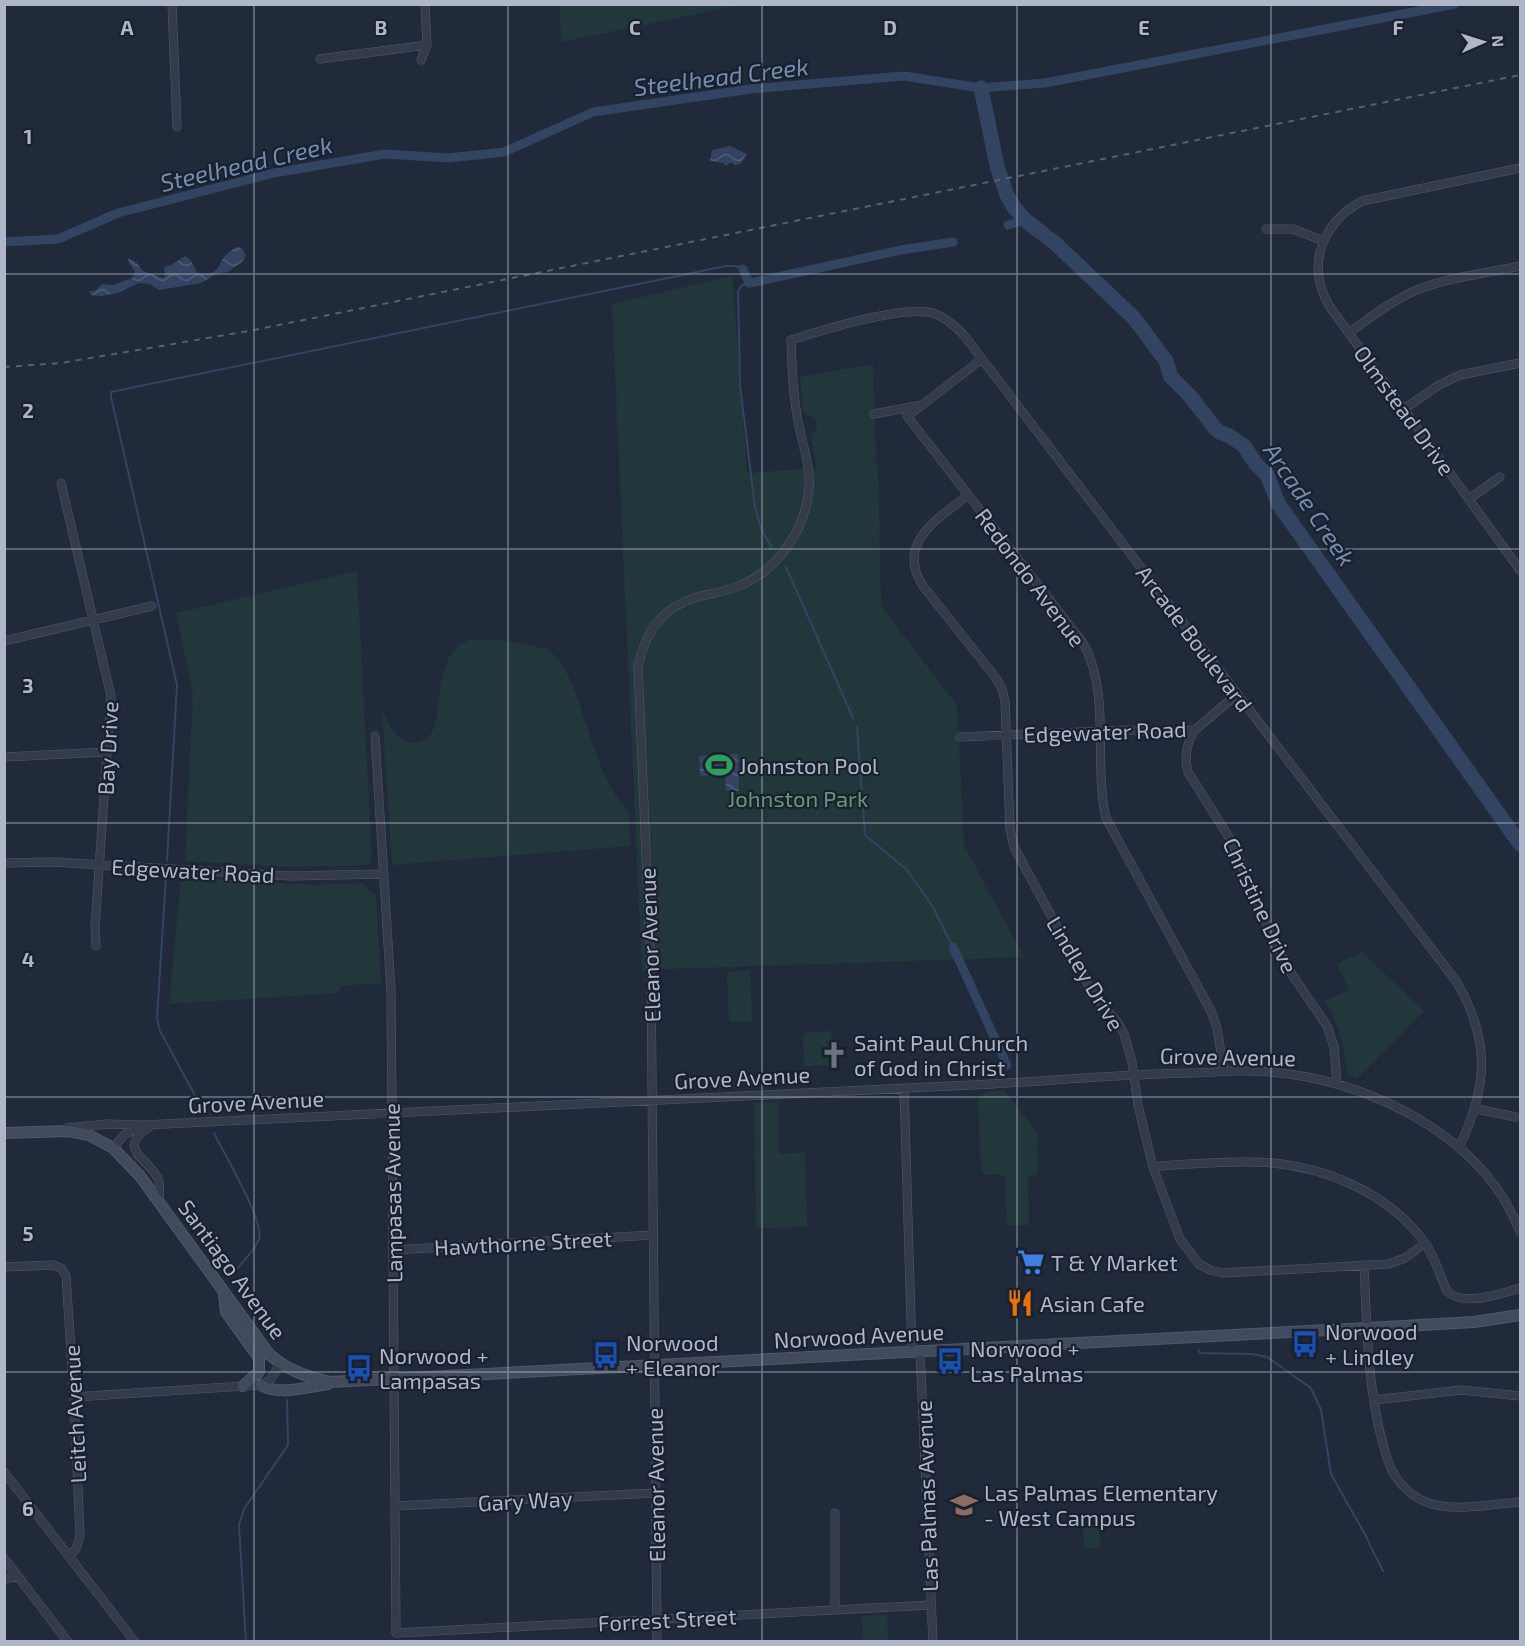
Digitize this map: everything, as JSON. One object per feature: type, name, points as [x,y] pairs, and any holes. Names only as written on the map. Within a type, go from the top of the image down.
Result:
[{"type":"main road","name":"Grove Avenue","points":[[4,1133],[69,1131],[89,1135],[114,1148]]},
{"type":"main road","name":"Santiago Avenue","points":[[114,1148],[159,1200],[269,1354],[281,1364],[308,1377]]},
{"type":"main road","points":[[224,1293],[226,1312],[259,1358],[259,1372],[243,1386]]},
{"type":"main road","name":"Norwood Avenue","points":[[308,1377],[339,1382],[1474,1322],[1521,1315]]},
{"type":"main road","points":[[261,1385],[269,1390],[296,1389],[339,1382]]},
{"type":"street","points":[[172,4],[177,127]]},
{"type":"street","points":[[421,60],[427,45],[425,4]]},
{"type":"street","points":[[320,59],[427,45]]},
{"type":"street","points":[[1266,229],[1293,229],[1324,241],[1337,219],[1362,201],[1521,168]]},
{"type":"street","name":"Olmstead Drive","points":[[1324,241],[1318,265],[1322,290],[1330,307],[1521,570]]},
{"type":"street","points":[[1349,333],[1382,309],[1414,291],[1443,282],[1521,266]]},
{"type":"street","name":"Arcade Boulevard","points":[[791,340],[852,323],[910,312],[934,314],[955,325],[1449,972],[1464,995],[1476,1024],[1482,1055],[1481,1086],[1476,1109],[1459,1147]]},
{"type":"street","name":"Eleanor Avenue","points":[[657,1641],[651,971],[638,666],[643,642],[656,622],[674,606],[697,597],[740,586],[780,556],[795,536],[805,513],[809,488],[808,463],[793,387],[791,340]]},
{"type":"street","points":[[873,414],[922,405],[982,359]]},
{"type":"street","points":[[1404,409],[1444,381],[1460,375],[1521,363]]},
{"type":"street","name":"Redondo Avenue","points":[[922,405],[907,416],[1083,643],[1089,654],[1097,678],[1102,798],[1106,818],[1211,1011],[1217,1028],[1224,1071]]},
{"type":"street","points":[[1469,500],[1500,477]]},
{"type":"street","name":"Bay Drive","points":[[62,483],[111,696],[94,927],[96,946]]},
{"type":"street","name":"Lindley Drive","points":[[968,495],[923,533],[915,550],[915,569],[923,586],[999,683],[1005,701],[1010,829],[1014,847],[1094,995],[1114,1018],[1124,1034],[1129,1046],[1138,1105],[1153,1167],[1180,1239],[1195,1260],[1204,1268],[1222,1273],[1389,1264],[1400,1260],[1425,1243]]},
{"type":"street","points":[[4,641],[152,606]]},
{"type":"street","name":"Edgewater Road","points":[[960,737],[1099,731],[1195,730],[1237,694]]},
{"type":"street","name":"Christine Drive","points":[[1195,730],[1187,747],[1188,772],[1232,842],[1273,940],[1327,1026],[1336,1055],[1337,1084]]},
{"type":"street","name":"Lampasas Avenue","points":[[375,736],[390,981],[396,1633],[403,1637]]},
{"type":"street","points":[[4,757],[107,752]]},
{"type":"street","name":"Edgewater Road","points":[[4,863],[53,862],[291,876],[382,874]]},
{"type":"street","name":"Grove Avenue","points":[[51,1131],[85,1125],[153,1125],[392,1114],[1224,1071],[1281,1073],[1337,1084],[1396,1107],[1417,1118],[1459,1147]]},
{"type":"street","name":"Las Palmas Avenue","points":[[904,1088],[916,1352],[933,1641]]},
{"type":"street","points":[[1476,1109],[1516,1117]]},
{"type":"street","name":"Grove Avenue","points":[[114,1148],[121,1138],[134,1129],[153,1125]]},
{"type":"street","name":"Santiago Avenue","points":[[153,1125],[140,1133],[135,1145],[136,1154],[159,1181],[159,1200]]},
{"type":"street","points":[[1459,1147],[1499,1191],[1521,1232]]},
{"type":"street","points":[[1153,1167],[1271,1162],[1311,1169],[1370,1194],[1408,1223],[1425,1243],[1438,1267],[1447,1291],[1456,1298],[1484,1297],[1521,1288]]},
{"type":"street","name":"Hawthorne Street","points":[[393,1250],[653,1235]]},
{"type":"street","name":"Leitch Avenue","points":[[4,1268],[54,1265],[62,1269],[66,1281],[80,1538],[76,1550],[69,1555]]},
{"type":"street","points":[[1364,1265],[1378,1426],[1388,1463],[1400,1484],[1429,1503],[1441,1506],[1521,1502]]},
{"type":"street","points":[[74,1397],[261,1385],[270,1380],[281,1364]]},
{"type":"street","points":[[1374,1400],[1461,1390],[1521,1396]]},
{"type":"street","points":[[4,1472],[135,1641]]},
{"type":"street","name":"Gary Way","points":[[395,1506],[655,1493]]},
{"type":"street","points":[[835,1513],[835,1610]]},
{"type":"street","points":[[4,1558],[68,1641]]},
{"type":"street","points":[[4,1579],[18,1576]]},
{"type":"street","name":"Forrest Street","points":[[403,1637],[931,1605]]},
{"type":"green space","points":[[559,4],[739,5],[562,42]]},
{"type":"green space","name":"Johnston Park","points":[[732,276],[747,473],[817,468],[811,439],[813,432],[817,429],[815,418],[803,410],[800,377],[873,364],[876,463],[856,465],[878,464],[881,606],[957,705],[964,845],[1024,957],[642,970],[612,304]]},
{"type":"green space","points":[[357,571],[372,861],[369,865],[290,867],[185,861],[193,694],[176,613]]},
{"type":"green space","points":[[469,640],[500,640],[545,648],[558,659],[577,698],[604,773],[615,794],[629,811],[630,846],[392,865],[382,711],[402,739],[415,743],[428,737],[434,728],[437,716],[445,666],[458,647]]},
{"type":"green space","points":[[181,877],[310,885],[362,883],[376,896],[381,983],[340,986],[340,993],[169,1004]]},
{"type":"green space","points":[[1362,952],[1424,1011],[1357,1079],[1347,1073],[1340,1036],[1325,1001],[1349,990],[1337,964]]},
{"type":"green space","points":[[750,970],[752,1022],[729,1022],[727,972]]},
{"type":"green space","points":[[831,1031],[832,1065],[804,1066],[803,1033]]},
{"type":"green space","points":[[1005,1091],[1037,1133],[1038,1175],[1028,1176],[1029,1225],[1007,1226],[1005,1178],[1000,1174],[984,1175],[981,1167],[978,1100],[985,1092]]},
{"type":"green space","points":[[778,1102],[779,1154],[805,1152],[807,1227],[756,1228],[754,1103]]},
{"type":"green space","points":[[1090,1524],[1099,1526],[1100,1546],[1098,1548],[1084,1546],[1083,1529]]},
{"type":"green space","points":[[887,1615],[888,1641],[863,1641],[862,1616]]},
{"type":"water","points":[[730,146],[747,154],[740,164],[735,165],[731,162],[725,166],[724,163],[710,161],[712,150]]},
{"type":"water","points":[[236,247],[242,248],[246,255],[243,261],[228,272],[217,274],[201,283],[159,290],[149,284],[139,283],[117,293],[101,296],[91,295],[89,291],[95,291],[102,284],[113,285],[132,278],[135,271],[128,258],[136,262],[143,271],[163,278],[165,276],[164,267],[185,256],[190,259],[197,272],[205,274],[215,271],[225,256]]},
{"type":"water","name":"Johnston Pool","points":[[738,754],[739,791],[726,791],[725,774],[700,776],[699,756]]},
{"type":"waterway","name":"Steelhead Creek","points":[[4,242],[58,239],[118,213],[274,173],[385,154],[448,158],[504,152],[593,112],[751,89],[904,76],[981,88],[1045,83],[1455,4]]},
{"type":"waterway","name":"Arcade Creek","points":[[981,88],[997,166],[1013,206],[1025,220],[1056,244],[1134,318],[1166,361],[1171,377],[1191,397],[1219,432],[1230,436],[1244,446],[1267,475],[1279,505],[1520,844]]},
{"type":"waterway","points":[[1008,225],[1025,220]]},
{"type":"waterway","points":[[743,269],[749,283],[901,250],[953,242]]},
{"type":"waterway","points":[[167,860],[177,685],[111,392],[726,266],[743,269]]},
{"type":"waterway","points":[[749,283],[741,286],[738,291],[740,385],[755,507],[761,528],[772,548]]},
{"type":"waterway","points":[[786,567],[853,718]]},
{"type":"waterway","points":[[857,727],[865,835],[907,870],[933,907],[953,947]]},
{"type":"waterway","points":[[166,877],[157,1018],[160,1031],[203,1110]]},
{"type":"waterway","points":[[953,947],[1007,1065]]},
{"type":"waterway","points":[[214,1133],[250,1203],[259,1230],[257,1243],[237,1269]]},
{"type":"waterway","points":[[1199,1350],[1200,1353],[1252,1354],[1267,1357],[1311,1388],[1321,1410],[1331,1474],[1383,1571]]},
{"type":"waterway","points":[[246,1642],[239,1525],[244,1509],[288,1445],[287,1400]]},
{"type":"railway","points":[[4,367],[61,363],[249,331],[1520,75]]},
{"type":"place","name":"Johnston Pool","points":[[719,765]]},
{"type":"place","name":"Saint Paul Church of God in Christ","points":[[834,1055]]},
{"type":"place","name":"T & Y Market","points":[[1031,1262]]},
{"type":"place","name":"Asian Cafe","points":[[1020,1303]]},
{"type":"place","name":"Norwood + Lindley","points":[[1305,1344]]},
{"type":"place","name":"Norwood + Eleanor","points":[[606,1355]]},
{"type":"place","name":"Norwood + Las Palmas","points":[[950,1361]]},
{"type":"place","name":"Norwood + Lampasas","points":[[359,1368]]},
{"type":"place","name":"Las Palmas Elementary - West Campus","points":[[964,1505]]}]
